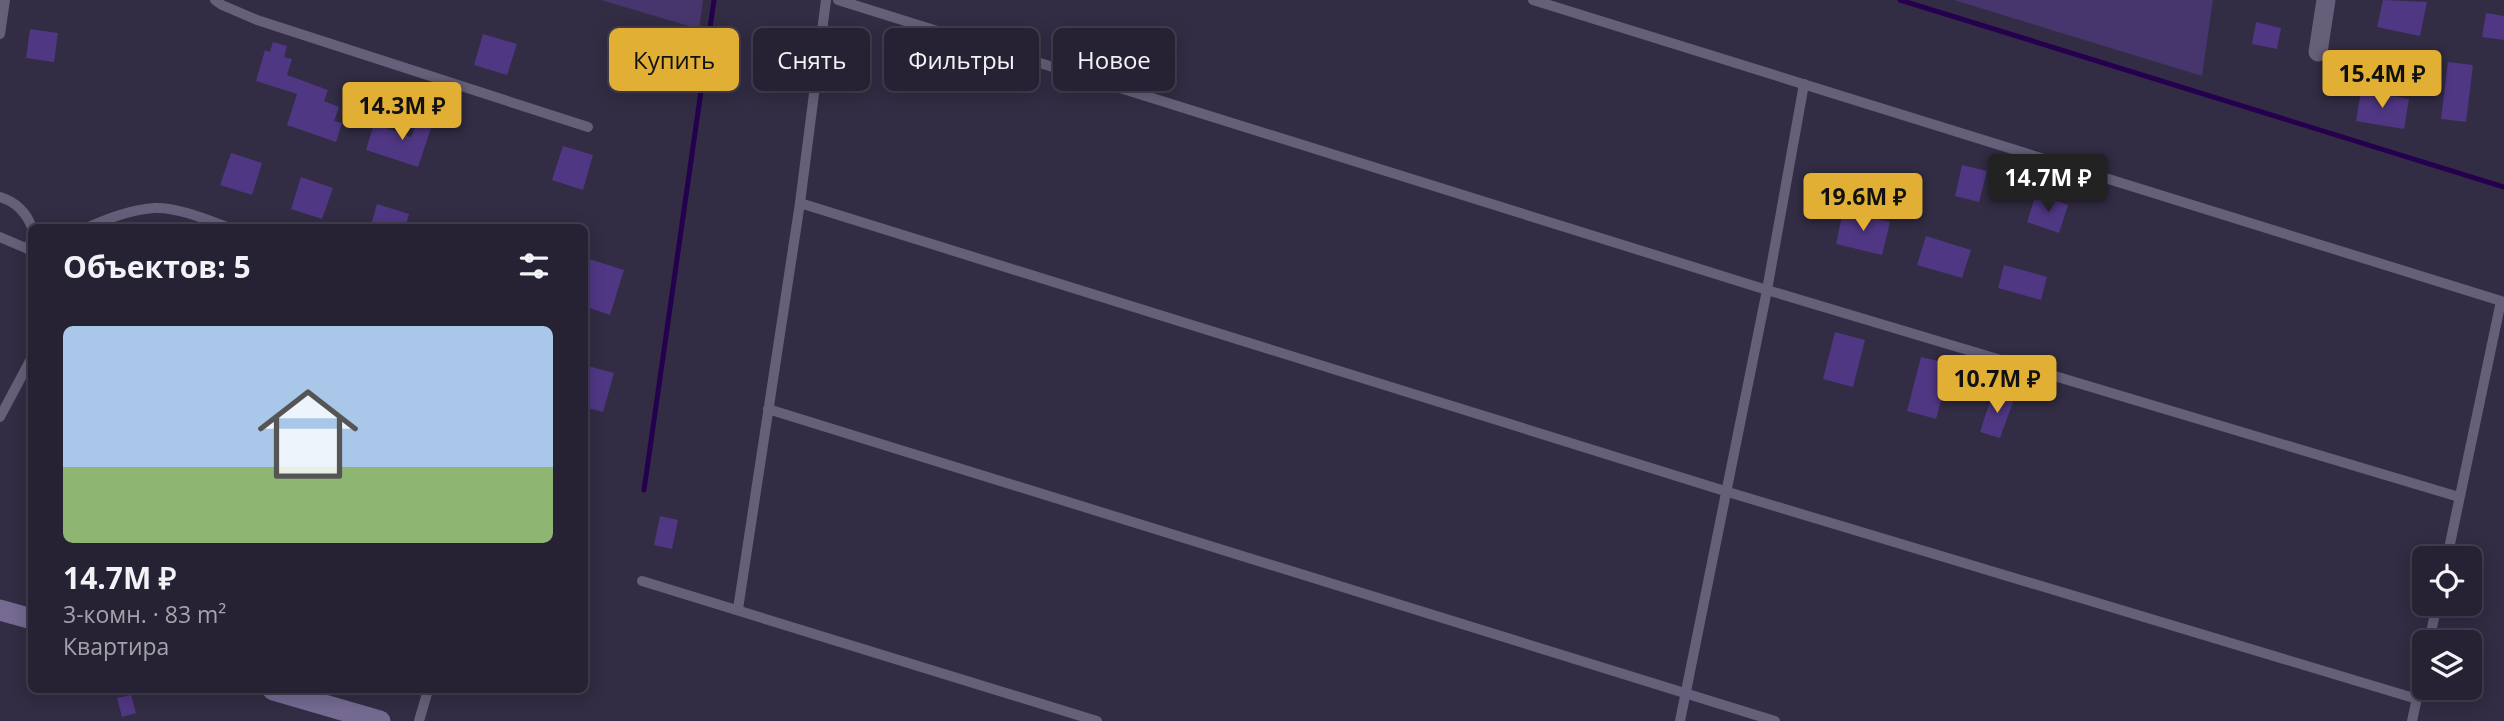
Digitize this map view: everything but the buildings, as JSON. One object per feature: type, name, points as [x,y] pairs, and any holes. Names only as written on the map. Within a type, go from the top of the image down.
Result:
[{"type":"street","points":[[2318,52],[2326,0]]},
{"type":"street","points":[[0,610],[28,618]]},
{"type":"street","points":[[289,693],[380,721]]},
{"type":"lane","points":[[0,34],[5,0]]},
{"type":"lane","points":[[215,0],[257,20],[588,127]]},
{"type":"lane","points":[[738,609],[800,203],[826,0]]},
{"type":"lane","points":[[838,0],[1768,290],[2459,497]]},
{"type":"lane","points":[[1533,0],[2501,301],[2449,546]]},
{"type":"lane","points":[[1680,721],[1768,290],[1804,84]]},
{"type":"lane","points":[[0,197],[7,199],[27,216],[30,224]]},
{"type":"lane","points":[[800,203],[1727,492],[2412,698]]},
{"type":"lane","points":[[96,224],[115,216],[156,208],[193,215],[219,224]]},
{"type":"lane","points":[[115,216],[118,224]]},
{"type":"lane","points":[[0,237],[28,249]]},
{"type":"lane","points":[[0,417],[28,364]]},
{"type":"lane","points":[[768,409],[1775,721]]},
{"type":"lane","points":[[642,582],[738,609],[1097,721]]},
{"type":"lane","points":[[419,721],[427,693]]},
{"type":"lane","points":[[2412,721],[2417,700]]},
{"type":"shaded area","points":[[601,0],[703,0],[699,28]]},
{"type":"shaded area","points":[[1954,0],[2213,0],[2202,76]]},
{"type":"waterway","points":[[644,490],[714,0]]},
{"type":"waterway","points":[[1900,0],[2504,187]]}]
